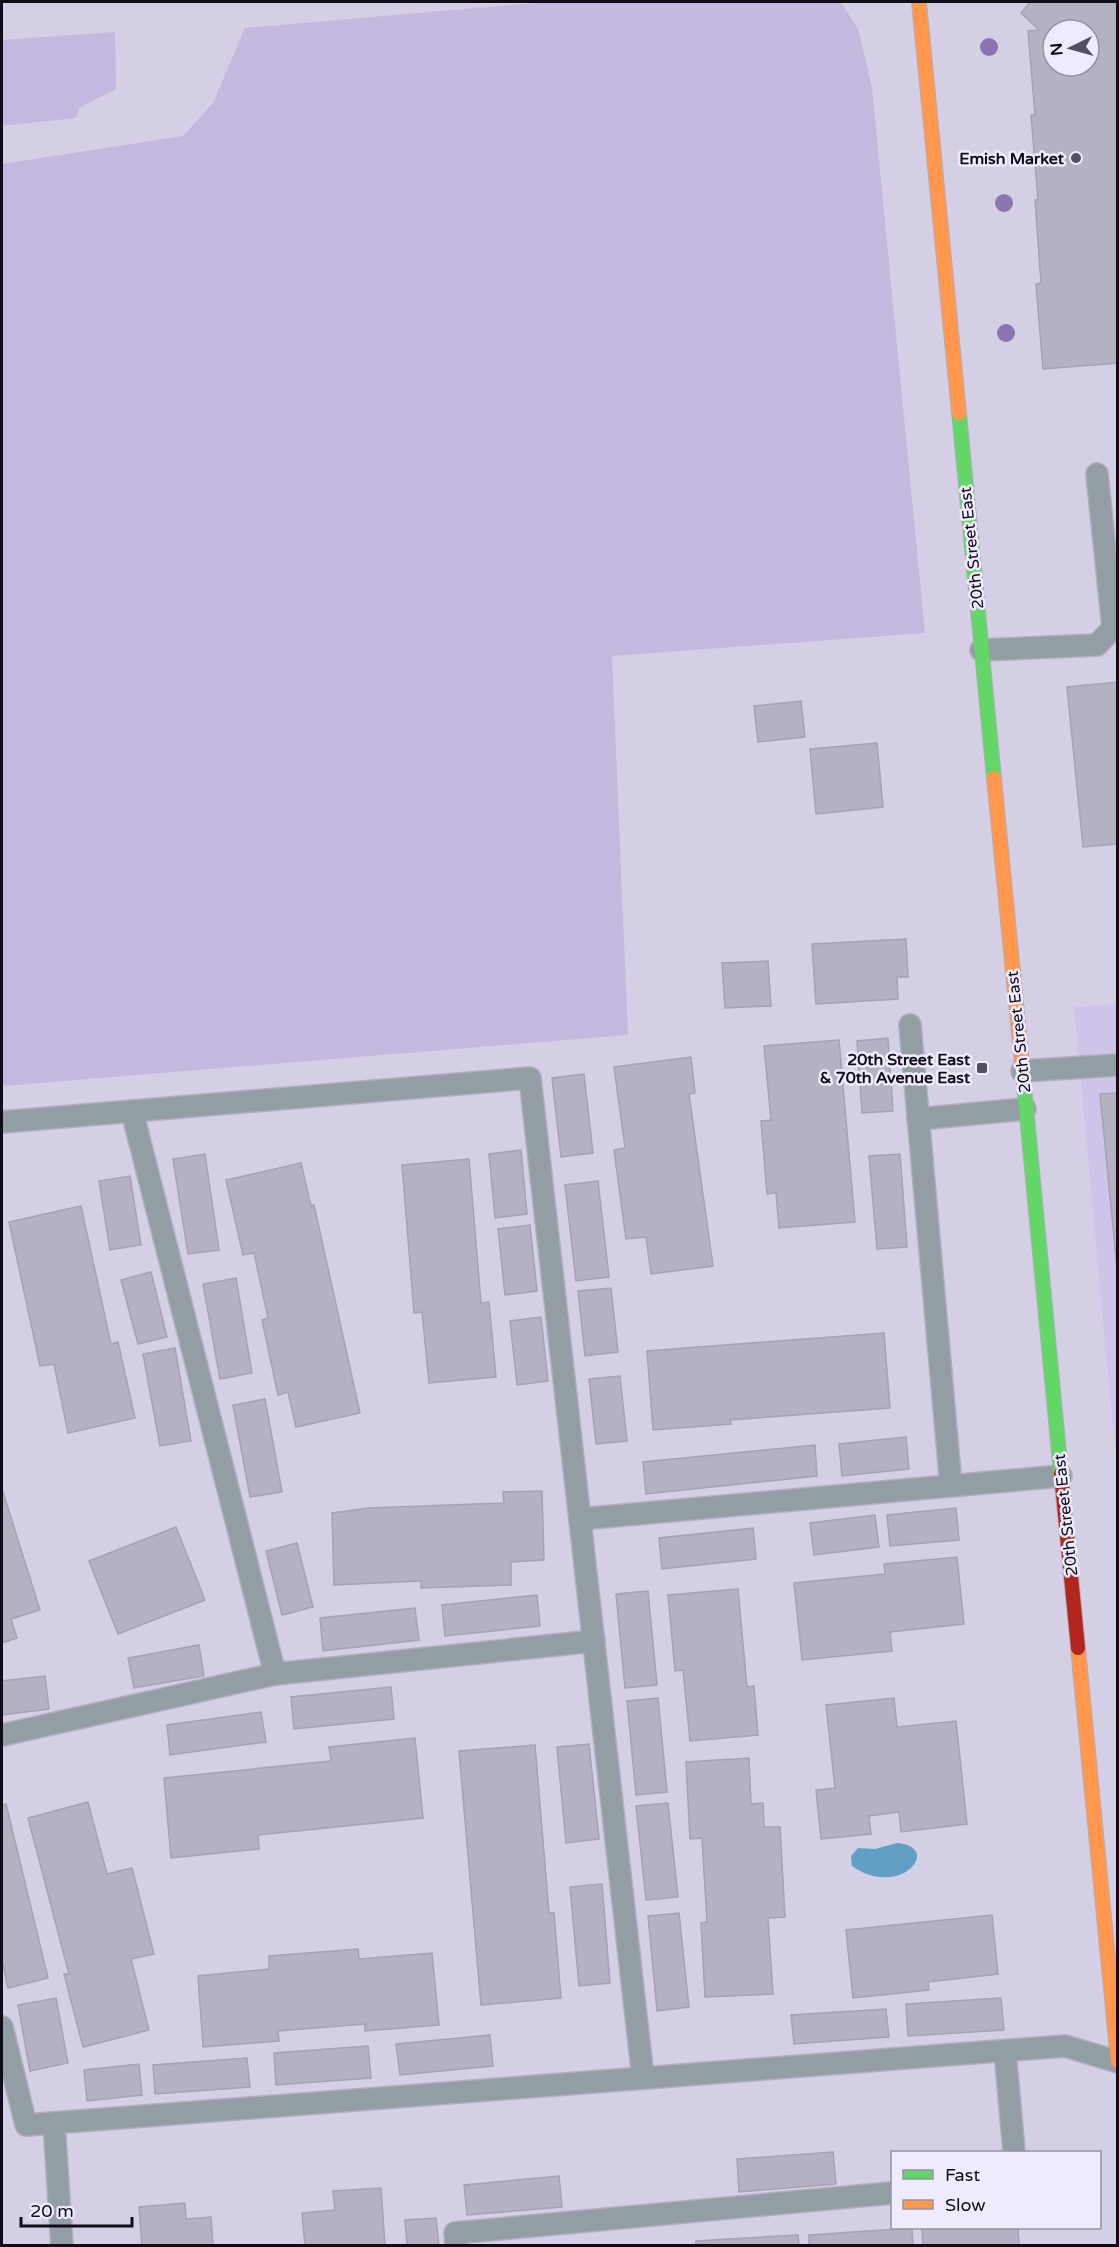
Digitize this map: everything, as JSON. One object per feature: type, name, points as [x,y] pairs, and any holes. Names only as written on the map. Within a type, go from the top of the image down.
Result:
[{"type":"main road","name":"20th Street East","points":[[919,2],[1118,2062]]},
{"type":"lane","points":[[981,650],[1097,645],[1115,628],[1097,474]]},
{"type":"lane","points":[[910,1025],[951,1486]]},
{"type":"lane","points":[[1022,1071],[1118,1065]]},
{"type":"lane","points":[[2,1122],[530,1078],[643,2078]]},
{"type":"lane","points":[[918,1119],[1026,1109]]},
{"type":"lane","points":[[132,1111],[275,1674]]},
{"type":"lane","points":[[580,1519],[1061,1476]]},
{"type":"lane","points":[[2,1736],[275,1674],[594,1641]]},
{"type":"lane","points":[[2,2027],[26,2125],[1065,2046],[1118,2062]]},
{"type":"lane","points":[[1005,2051],[1014,2151]]},
{"type":"lane","points":[[54,2123],[62,2246]]},
{"type":"lane","points":[[456,2246],[455,2233],[891,2193]]},
{"type":"shaded area","points":[[546,2],[840,2],[858,28],[872,88],[925,633],[612,656],[628,1035],[2,1086],[2,164],[183,136],[213,103],[245,28]]},
{"type":"shaded area","points":[[115,32],[116,89],[79,108],[76,118],[2,126],[2,40]]},
{"type":"shaded area","points":[[1117,1004],[1117,1448],[1115,1449],[1074,1007]]},
{"type":"water","points":[[897,1843],[911,1847],[917,1853],[916,1861],[910,1869],[900,1875],[886,1877],[870,1875],[852,1866],[851,1856],[858,1848],[875,1849]]},
{"type":"building","name":"Emish Market","points":[[1030,2],[1118,2],[1118,363],[1043,369],[1036,284],[1041,283],[1035,200],[1038,200],[1031,115],[1035,115],[1028,31],[1039,30],[1021,13]]},
{"type":"building","points":[[1118,682],[1118,844],[1083,847],[1067,687]]},
{"type":"building","points":[[801,701],[805,737],[758,742],[754,706]]},
{"type":"building","points":[[877,743],[883,807],[816,814],[810,749]]},
{"type":"building","points":[[906,939],[908,977],[897,977],[898,999],[816,1004],[812,944]]},
{"type":"building","points":[[768,961],[771,1006],[725,1008],[722,963]]},
{"type":"building","points":[[888,1038],[893,1111],[862,1113],[857,1041]]},
{"type":"building","points":[[839,1040],[855,1222],[779,1228],[776,1193],[767,1194],[761,1121],[771,1120],[764,1046]]},
{"type":"building","points":[[691,1057],[695,1093],[689,1094],[713,1266],[651,1274],[646,1237],[626,1239],[614,1150],[625,1148],[614,1067]]},
{"type":"building","points":[[584,1074],[593,1153],[561,1157],[552,1078]]},
{"type":"building","points":[[1118,1093],[1118,1279],[1100,1094]]},
{"type":"building","points":[[521,1150],[527,1214],[495,1218],[489,1154]]},
{"type":"building","points":[[205,1154],[219,1250],[188,1254],[173,1159]]},
{"type":"building","points":[[900,1154],[907,1247],[877,1249],[869,1156]]},
{"type":"building","points":[[469,1159],[481,1303],[489,1302],[496,1377],[429,1383],[422,1312],[414,1313],[402,1165]]},
{"type":"building","points":[[301,1163],[311,1206],[314,1205],[360,1413],[296,1427],[288,1392],[278,1395],[262,1320],[268,1318],[254,1253],[243,1255],[226,1180]]},
{"type":"building","points":[[130,1176],[141,1245],[110,1250],[99,1181]]},
{"type":"building","points":[[598,1181],[609,1277],[576,1281],[565,1185]]},
{"type":"building","points":[[81,1206],[111,1344],[118,1342],[135,1418],[68,1433],[54,1364],[40,1366],[9,1222]]},
{"type":"building","points":[[530,1225],[537,1291],[505,1295],[498,1229]]},
{"type":"building","points":[[151,1272],[167,1337],[138,1344],[121,1280]]},
{"type":"building","points":[[236,1278],[252,1373],[220,1379],[203,1284]]},
{"type":"building","points":[[611,1288],[618,1352],[585,1356],[578,1291]]},
{"type":"building","points":[[541,1317],[548,1381],[517,1385],[510,1321]]},
{"type":"building","points":[[884,1333],[890,1408],[730,1420],[731,1424],[653,1430],[647,1351]]},
{"type":"building","points":[[175,1348],[191,1441],[160,1446],[143,1354]]},
{"type":"building","points":[[620,1376],[627,1441],[596,1444],[589,1379]]},
{"type":"building","points":[[265,1399],[282,1492],[250,1497],[233,1405]]},
{"type":"building","points":[[906,1437],[909,1469],[842,1476],[839,1444]]},
{"type":"building","points":[[815,1445],[817,1476],[646,1494],[643,1462]]},
{"type":"building","points":[[2,1489],[40,1610],[11,1619],[17,1638],[2,1643]]},
{"type":"building","points":[[542,1491],[544,1560],[511,1562],[511,1585],[421,1588],[421,1581],[334,1585],[332,1513],[369,1508],[504,1503],[503,1492]]},
{"type":"building","points":[[956,1508],[959,1540],[890,1546],[887,1515]]},
{"type":"building","points":[[875,1515],[879,1547],[814,1555],[810,1523]]},
{"type":"building","points":[[176,1527],[205,1600],[118,1634],[89,1561]]},
{"type":"building","points":[[753,1528],[756,1559],[662,1569],[659,1538]]},
{"type":"building","points":[[297,1543],[313,1607],[282,1615],[266,1551]]},
{"type":"building","points":[[957,1557],[964,1624],[890,1632],[892,1651],[802,1660],[794,1583],[885,1574],[884,1564]]},
{"type":"building","points":[[738,1589],[747,1687],[754,1686],[758,1735],[690,1741],[683,1670],[675,1671],[668,1595]]},
{"type":"building","points":[[648,1591],[657,1685],[625,1688],[616,1594]]},
{"type":"building","points":[[537,1595],[540,1626],[445,1636],[442,1605]]},
{"type":"building","points":[[415,1608],[419,1640],[323,1651],[320,1618]]},
{"type":"building","points":[[199,1645],[204,1676],[134,1688],[128,1658]]},
{"type":"building","points":[[45,1676],[49,1709],[2,1715],[2,1681]]},
{"type":"building","points":[[391,1687],[394,1719],[294,1729],[291,1697]]},
{"type":"building","points":[[658,1698],[667,1792],[636,1795],[627,1701]]},
{"type":"building","points":[[894,1698],[897,1727],[956,1721],[967,1824],[901,1832],[899,1812],[869,1816],[871,1834],[821,1839],[816,1790],[835,1788],[826,1705]]},
{"type":"building","points":[[261,1712],[266,1742],[170,1755],[167,1725]]},
{"type":"building","points":[[415,1738],[423,1818],[258,1835],[259,1849],[171,1858],[164,1778],[331,1761],[329,1747]]},
{"type":"building","points":[[589,1744],[599,1839],[566,1843],[557,1747]]},
{"type":"building","points":[[535,1745],[549,1913],[554,1913],[561,1998],[481,2005],[459,1751]]},
{"type":"building","points":[[749,1758],[751,1804],[763,1803],[764,1827],[780,1827],[785,1917],[768,1918],[773,1994],[705,1997],[701,1923],[707,1922],[702,1838],[690,1839],[686,1762]]},
{"type":"building","points":[[88,1802],[107,1874],[132,1868],[154,1954],[131,1959],[149,2030],[83,2047],[64,1974],[69,1974],[28,1818]]},
{"type":"building","points":[[668,1803],[678,1897],[646,1900],[636,1806]]},
{"type":"building","points":[[6,1804],[48,1978],[8,1988],[2,1960],[2,1805]]},
{"type":"building","points":[[602,1884],[610,1983],[579,1986],[570,1887]]},
{"type":"building","points":[[679,1913],[689,2007],[657,2011],[648,1916]]},
{"type":"building","points":[[992,1915],[998,1974],[928,1982],[929,1990],[853,1998],[846,1930]]},
{"type":"building","points":[[358,1949],[359,1959],[432,1953],[439,2025],[365,2031],[365,2024],[278,2031],[279,2041],[203,2047],[198,1976],[269,1969],[269,1956]]},
{"type":"building","points":[[56,1998],[68,2063],[30,2071],[18,2005]]},
{"type":"building","points":[[1001,1998],[1004,2030],[908,2036],[906,2004]]},
{"type":"building","points":[[886,2009],[889,2037],[794,2044],[791,2015]]},
{"type":"building","points":[[490,2035],[493,2066],[400,2075],[396,2044]]},
{"type":"building","points":[[368,2046],[371,2078],[276,2085],[274,2053]]},
{"type":"building","points":[[247,2058],[250,2087],[155,2094],[153,2065]]},
{"type":"building","points":[[139,2064],[142,2095],[87,2101],[84,2070]]},
{"type":"building","points":[[833,2152],[836,2184],[739,2192],[737,2159]]},
{"type":"building","points":[[559,2176],[562,2207],[467,2215],[464,2185]]},
{"type":"building","points":[[381,2188],[385,2246],[305,2246],[302,2213],[335,2210],[333,2191]]},
{"type":"building","points":[[185,2203],[186,2219],[211,2217],[213,2246],[142,2246],[139,2207]]},
{"type":"building","points":[[436,2218],[439,2246],[407,2246],[405,2220]]},
{"type":"building","points":[[912,2229],[913,2246],[809,2246],[809,2235]]},
{"type":"building","points":[[922,2229],[1018,2229],[1019,2246],[923,2246]]},
{"type":"building","points":[[798,2235],[799,2246],[696,2246],[696,2241]]},
{"type":"traffic: fast","points":[[959,413],[994,778]]},
{"type":"traffic: fast","points":[[1022,1064],[1061,1474]]},
{"type":"traffic: slow","points":[[919,2],[959,413]]},
{"type":"traffic: slow","points":[[994,778],[1022,1064]]},
{"type":"traffic: slow","points":[[1078,1648],[1118,2061]]},
{"type":"traffic: jam","points":[[1061,1474],[1078,1648]]},
{"type":"place","name":"Emish Market","points":[[1076,158]]},
{"type":"place","name":"20th Street East & 70th Avenue East","points":[[982,1068]]}]
